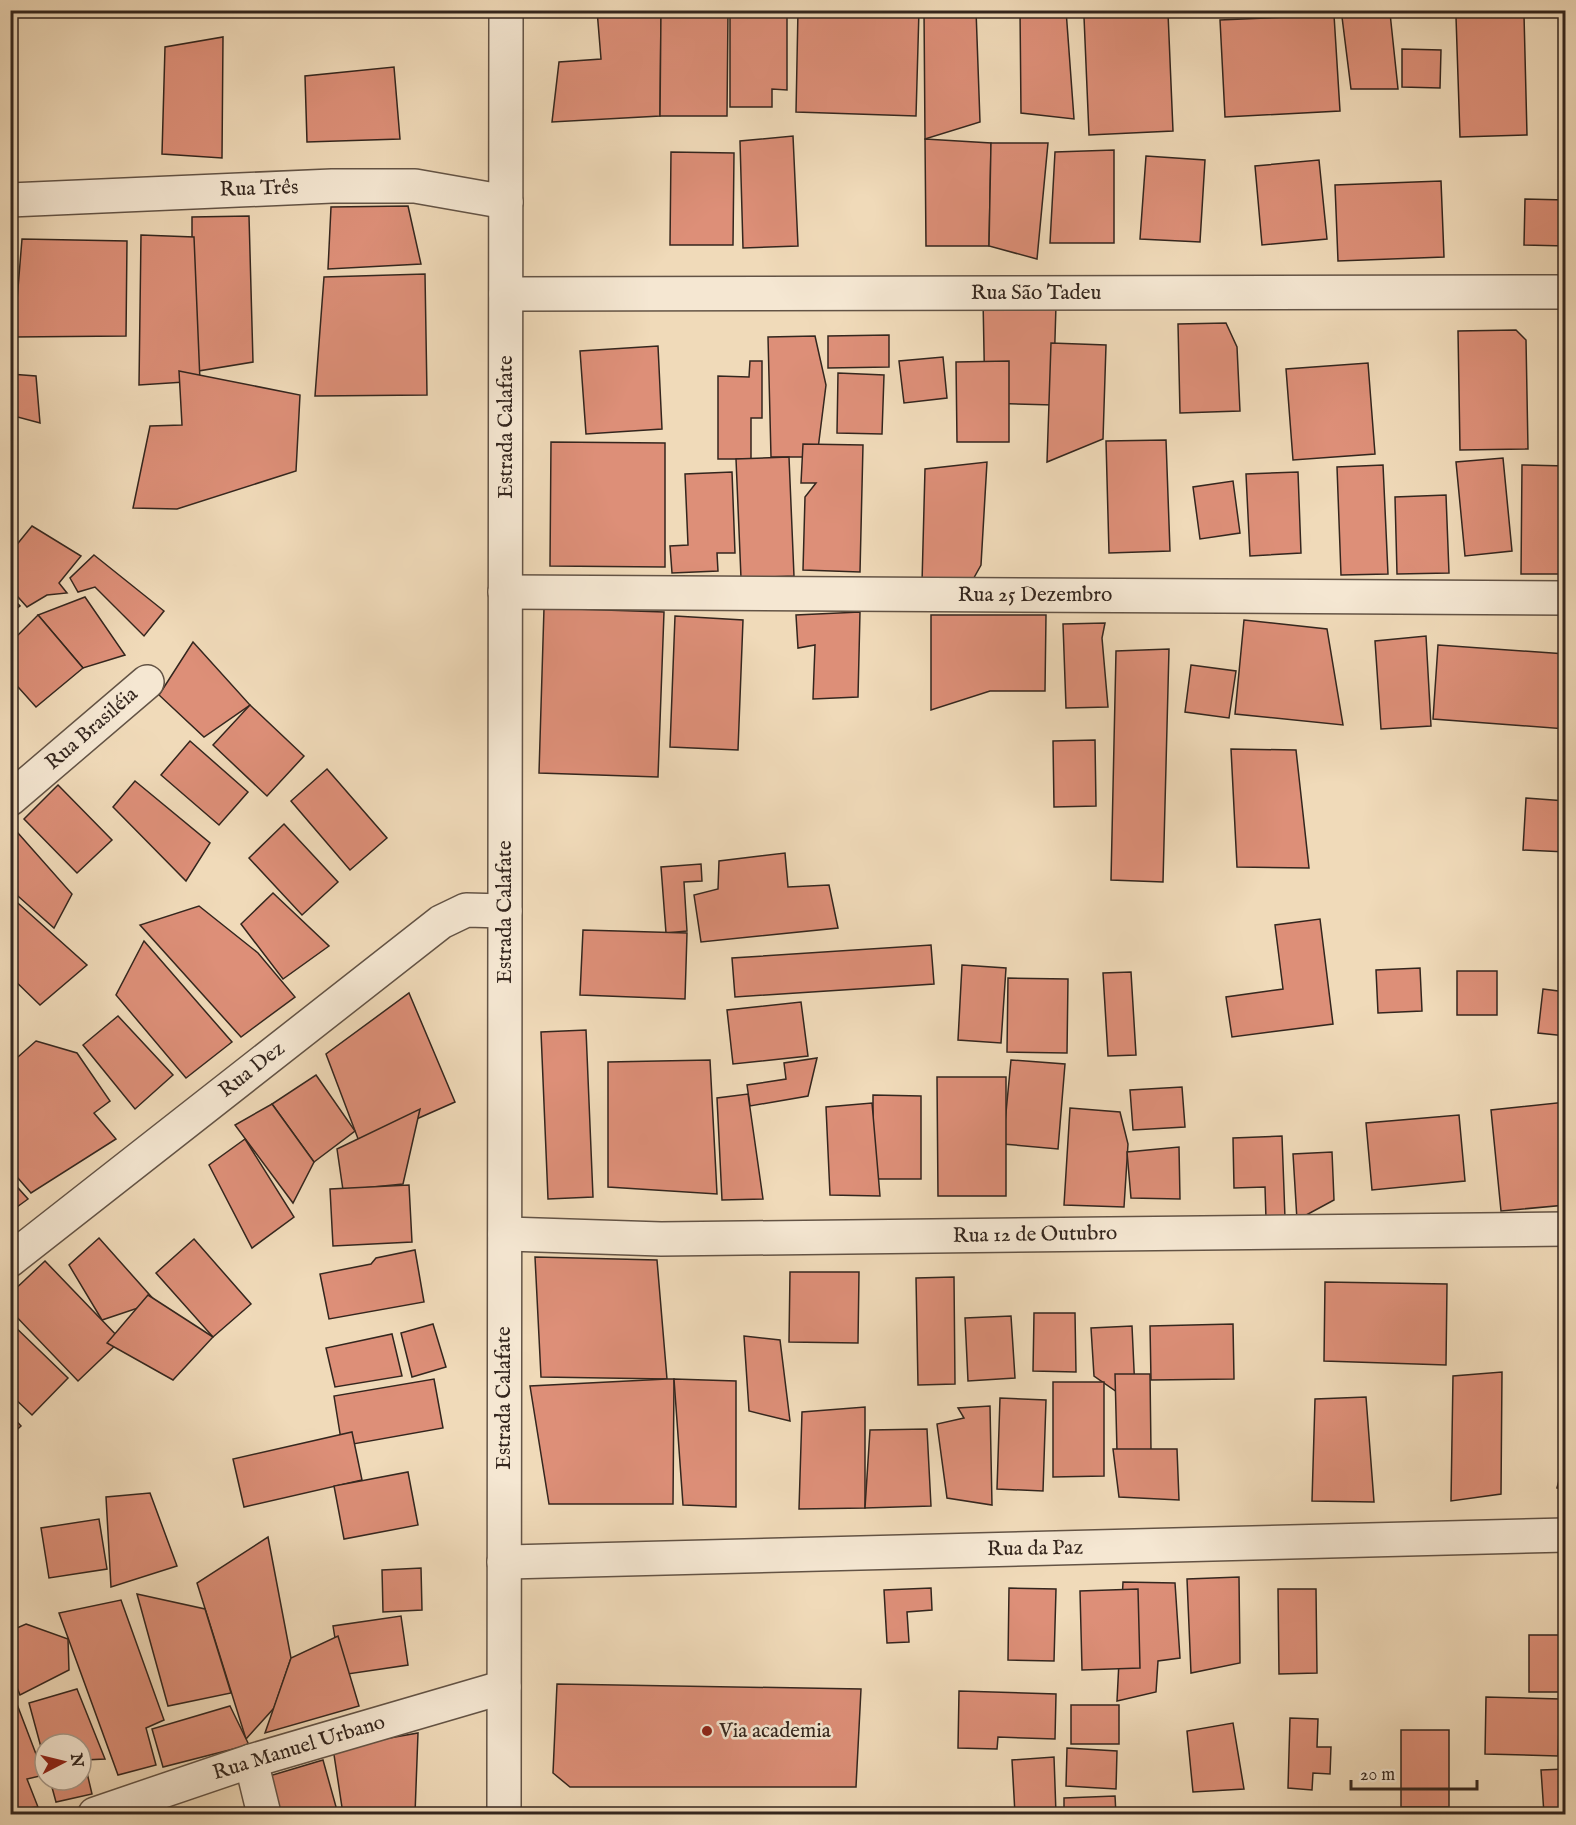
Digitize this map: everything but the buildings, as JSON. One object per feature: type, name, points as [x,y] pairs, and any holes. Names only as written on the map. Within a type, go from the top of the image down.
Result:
[{"type":"street","name":"Estrada Calafate","points":[[504,1815],[506,10]]},
{"type":"street","name":"Rua Três","points":[[10,200],[332,186],[415,186],[506,202]]},
{"type":"street","name":"Rua São Tadeu","points":[[506,294],[1566,292]]},
{"type":"street","name":"Rua 25 Dezembro","points":[[505,592],[1566,598]]},
{"type":"street","name":"Rua Brasiléia","points":[[10,799],[147,682]]},
{"type":"street","name":"Rua Dez","points":[[10,1260],[441,922],[466,910],[505,910]]},
{"type":"street","name":"Rua 12 de Outubro","points":[[505,1234],[661,1239],[1566,1229]]},
{"type":"street","name":"Rua da Paz","points":[[504,1562],[1566,1535]]},
{"type":"street","name":"Rua Manuel Urbano","points":[[95,1815],[251,1761],[504,1687]]},
{"type":"street","points":[[251,1761],[264,1815]]},
{"type":"place","name":"Via academia","points":[[707,1731]]}]
